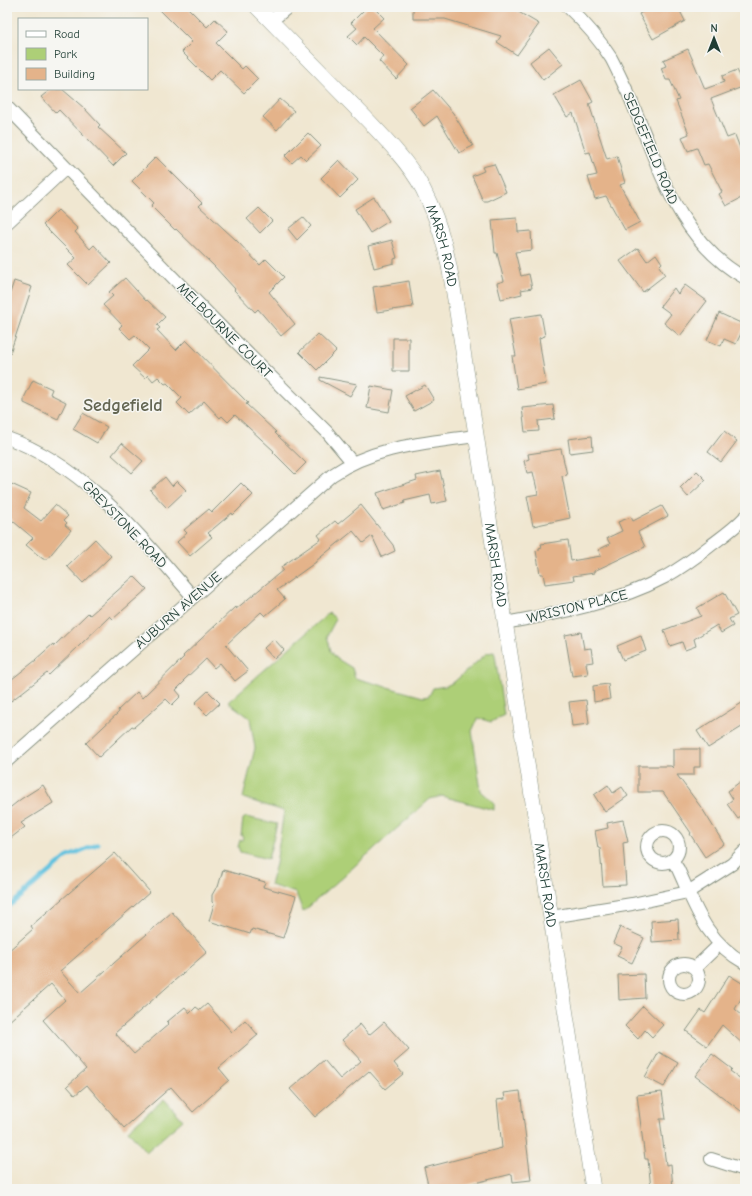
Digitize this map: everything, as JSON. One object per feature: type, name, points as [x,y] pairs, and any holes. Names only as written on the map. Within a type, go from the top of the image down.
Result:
[{"type":"street","name":"MARSH ROAD","points":[[257,7],[377,130],[399,155],[422,188],[440,228],[449,262],[593,1189]]},
{"type":"street","points":[[271,21],[288,7]]},
{"type":"street","name":"SEDGEFIELD ROAD","points":[[568,7],[595,36],[610,57],[638,116],[659,170],[684,221],[710,253],[732,271],[745,278]]},
{"type":"street","name":"MELBOURNE COURT","points":[[7,108],[327,432],[353,463]]},
{"type":"street","points":[[7,223],[66,168]]},
{"type":"street","points":[[353,463],[386,450],[476,436]]},
{"type":"street","name":"GREYSTONE ROAD","points":[[7,438],[46,456],[75,475],[95,491],[136,532],[193,597]]},
{"type":"street","name":"AUBURN AVENUE","points":[[7,762],[332,475],[353,463]]},
{"type":"street","name":"WRISTON PLACE","points":[[506,623],[558,614],[604,602],[635,591],[664,577],[696,557],[730,531],[745,516]]},
{"type":"street","points":[[551,917],[632,904],[688,892],[732,864],[745,851]]},
{"type":"street","points":[[672,860],[678,869],[704,925],[720,944],[735,957],[745,963]]},
{"type":"street","points":[[695,968],[720,944]]},
{"type":"street","points":[[711,1159],[745,1170]]},
{"type":"green space","points":[[329,613],[336,619],[327,636],[331,651],[336,658],[352,668],[355,678],[423,697],[429,696],[433,688],[446,686],[454,682],[487,653],[494,652],[504,715],[491,722],[478,718],[472,731],[481,791],[494,803],[494,810],[442,796],[430,799],[303,912],[296,893],[270,885],[276,864],[284,811],[243,798],[255,748],[250,718],[228,702]]},
{"type":"green space","points":[[246,817],[277,824],[268,859],[240,852],[238,847],[240,840],[242,840],[243,837],[241,836],[243,819]]},
{"type":"green space","points":[[164,1099],[183,1120],[146,1152],[128,1130]]},
{"type":"building","points":[[157,7],[187,7],[207,27],[215,19],[228,31],[216,43],[242,69],[245,66],[258,79],[244,93],[220,70],[210,80],[182,52],[192,42]]},
{"type":"building","points":[[367,7],[373,7],[384,18],[373,28],[409,65],[396,79],[379,61],[383,56],[364,37],[357,45],[348,36],[357,28],[351,23]]},
{"type":"building","points":[[413,7],[510,7],[539,24],[517,55],[497,42],[501,36],[445,19],[413,19]]},
{"type":"building","points":[[651,7],[678,7],[685,21],[653,39],[639,14]]},
{"type":"building","points":[[549,47],[563,64],[543,80],[530,62]]},
{"type":"building","points":[[688,49],[705,89],[724,82],[722,76],[737,70],[745,86],[711,99],[727,138],[735,135],[745,161],[745,196],[726,206],[719,194],[722,192],[708,164],[704,165],[697,148],[688,151],[682,137],[689,134],[676,101],[679,100],[670,80],[666,80],[661,68],[666,66],[663,60]]},
{"type":"building","points":[[581,80],[593,102],[589,104],[607,159],[617,156],[625,183],[620,185],[640,222],[625,230],[606,196],[595,199],[588,177],[597,175],[590,152],[586,153],[573,113],[567,117],[554,95]]},
{"type":"building","points":[[50,90],[63,90],[84,108],[100,125],[98,127],[126,153],[113,166],[59,110],[56,113],[41,97]]},
{"type":"building","points":[[433,90],[453,113],[473,146],[459,153],[437,116],[424,126],[410,108]]},
{"type":"building","points":[[280,99],[294,111],[277,130],[263,117]]},
{"type":"building","points":[[308,133],[321,146],[306,160],[301,155],[292,163],[285,156]]},
{"type":"building","points":[[156,157],[202,203],[199,206],[236,240],[260,265],[266,259],[284,277],[269,292],[295,324],[281,336],[258,309],[255,312],[214,266],[151,206],[154,203],[132,181]]},
{"type":"building","points":[[339,160],[358,180],[340,198],[321,178]]},
{"type":"building","points":[[494,164],[506,192],[487,201],[483,201],[472,176],[484,171],[482,167]]},
{"type":"building","points":[[374,197],[389,221],[370,233],[355,209]]},
{"type":"building","points":[[259,208],[272,221],[260,233],[247,219]]},
{"type":"building","points":[[58,210],[78,229],[75,232],[90,249],[94,245],[111,263],[88,285],[68,265],[76,258],[43,225]]},
{"type":"building","points":[[303,217],[311,226],[297,240],[288,229]]},
{"type":"building","points":[[517,218],[518,232],[531,231],[532,250],[515,252],[521,276],[529,274],[532,288],[521,290],[522,294],[501,299],[497,283],[504,281],[497,253],[495,253],[492,220]]},
{"type":"building","points":[[392,240],[397,258],[394,259],[394,263],[374,268],[368,246]]},
{"type":"building","points":[[638,248],[647,261],[656,254],[662,263],[659,266],[665,275],[643,292],[620,261]]},
{"type":"building","points":[[125,278],[146,301],[147,300],[165,317],[157,325],[160,328],[157,330],[176,350],[186,340],[248,403],[246,404],[306,463],[295,474],[273,452],[274,451],[235,415],[228,422],[222,416],[220,418],[204,401],[189,415],[177,403],[182,398],[167,383],[165,384],[158,377],[153,381],[148,375],[145,378],[132,366],[149,349],[135,335],[130,339],[119,328],[122,325],[103,305],[113,296],[109,292]]},
{"type":"building","points":[[14,281],[32,287],[9,356],[7,355],[7,302]]},
{"type":"building","points":[[409,281],[413,307],[377,312],[373,287]]},
{"type":"building","points":[[685,285],[707,301],[680,336],[664,323],[671,314],[660,306],[674,288],[678,294]]},
{"type":"building","points":[[719,313],[745,325],[736,344],[724,339],[721,346],[707,340]]},
{"type":"building","points":[[541,314],[545,336],[539,338],[546,384],[517,389],[512,356],[516,356],[509,319]]},
{"type":"building","points":[[318,334],[336,351],[317,370],[299,352]]},
{"type":"building","points":[[393,338],[409,338],[409,371],[393,371]]},
{"type":"building","points":[[320,377],[357,384],[350,396],[320,380]]},
{"type":"building","points":[[33,380],[52,389],[50,394],[66,402],[58,419],[24,403],[24,398]]},
{"type":"building","points":[[425,385],[434,400],[414,411],[405,396]]},
{"type":"building","points":[[371,386],[393,390],[389,412],[367,408]]},
{"type":"building","points":[[553,405],[555,419],[538,421],[539,431],[525,432],[522,408]]},
{"type":"building","points":[[83,413],[107,427],[97,443],[73,429]]},
{"type":"building","points":[[724,431],[737,441],[721,462],[708,452]]},
{"type":"building","points":[[592,436],[593,450],[570,453],[568,439]]},
{"type":"building","points":[[122,443],[143,461],[132,473],[112,455]]},
{"type":"building","points":[[561,449],[567,475],[562,476],[570,518],[533,526],[527,496],[538,494],[533,472],[527,473],[524,461],[529,459],[528,454]]},
{"type":"building","points":[[440,471],[447,501],[432,504],[430,495],[404,501],[405,503],[383,510],[377,493],[417,480],[416,476]]},
{"type":"building","points":[[697,471],[706,480],[688,497],[680,488]]},
{"type":"building","points":[[165,477],[172,486],[177,481],[186,490],[167,508],[150,490]]},
{"type":"building","points":[[7,482],[31,493],[24,508],[41,521],[55,505],[68,516],[64,520],[67,523],[65,525],[71,530],[47,559],[43,559],[26,545],[33,538],[7,516]]},
{"type":"building","points":[[241,483],[253,495],[233,515],[232,513],[208,533],[212,537],[190,556],[177,542],[187,533],[184,530],[209,509],[212,512]]},
{"type":"building","points":[[361,505],[393,545],[395,551],[382,557],[372,536],[363,543],[353,531],[316,562],[277,590],[285,599],[265,616],[261,612],[226,645],[248,671],[235,681],[220,663],[214,668],[206,659],[184,680],[185,681],[176,690],[181,696],[172,705],[166,699],[134,727],[132,726],[99,757],[86,743],[119,712],[118,710],[137,692],[142,698],[184,657],[183,656],[235,607],[236,609],[283,570],[281,567],[321,539],[318,535],[335,521],[338,524]]},
{"type":"building","points":[[662,506],[668,516],[638,532],[645,547],[594,571],[594,573],[573,576],[574,580],[545,584],[543,574],[540,574],[536,551],[542,547],[541,544],[568,540],[571,561],[601,556],[598,550],[610,544],[607,538],[622,531],[618,522],[631,517],[633,521]]},
{"type":"building","points":[[95,539],[111,556],[83,583],[67,566]]},
{"type":"building","points":[[134,576],[147,589],[113,619],[110,616],[49,675],[47,673],[11,701],[7,695],[7,683],[36,660],[53,644],[54,646],[88,613],[90,615]]},
{"type":"building","points":[[724,592],[737,615],[729,619],[733,626],[721,633],[717,625],[694,639],[696,646],[685,650],[682,642],[670,646],[664,630],[701,616],[697,608]]},
{"type":"building","points":[[581,632],[584,649],[591,648],[593,662],[586,663],[588,674],[572,676],[565,635]]},
{"type":"building","points":[[641,636],[646,651],[623,660],[617,646]]},
{"type":"building","points":[[274,639],[284,650],[274,659],[264,648]]},
{"type":"building","points":[[608,684],[610,699],[594,702],[593,686]]},
{"type":"building","points":[[208,691],[220,703],[207,715],[195,703]]},
{"type":"building","points":[[586,700],[589,724],[572,726],[569,702]]},
{"type":"building","points":[[745,701],[745,725],[708,748],[697,731]]},
{"type":"building","points":[[673,749],[700,749],[700,767],[694,767],[694,775],[677,775],[703,810],[724,844],[705,857],[690,834],[691,833],[663,792],[638,792],[638,766],[671,766],[673,768]]},
{"type":"building","points":[[741,781],[745,787],[745,814],[738,819],[727,804],[733,799],[728,791]]},
{"type":"building","points":[[43,785],[53,803],[21,823],[25,827],[7,841],[7,810]]},
{"type":"building","points":[[608,785],[613,793],[622,787],[628,796],[605,812],[594,795]]},
{"type":"building","points":[[623,820],[628,842],[623,843],[626,885],[603,886],[600,848],[598,848],[595,831],[608,828],[607,823]]},
{"type":"building","points":[[115,853],[150,892],[60,971],[80,993],[172,912],[207,952],[115,1033],[134,1054],[169,1024],[167,1022],[185,1007],[190,1013],[196,1007],[200,1010],[207,1004],[232,1032],[245,1020],[258,1035],[219,1068],[229,1080],[193,1112],[171,1087],[124,1128],[87,1085],[75,1095],[67,1086],[86,1069],[43,1020],[65,1000],[51,984],[7,1023],[7,952],[33,929],[31,926]]},
{"type":"building","points":[[223,870],[265,882],[263,887],[296,896],[283,938],[252,929],[250,934],[209,921],[214,904],[212,902],[212,895],[218,887]]},
{"type":"building","points":[[678,919],[679,940],[652,942],[651,921]]},
{"type":"building","points":[[620,927],[644,938],[632,963],[617,956],[622,947],[613,943]]},
{"type":"building","points":[[644,974],[645,998],[619,1000],[618,975]]},
{"type":"building","points":[[729,975],[745,985],[745,992],[735,1009],[745,1018],[745,1046],[722,1025],[707,1046],[686,1031],[701,1010],[705,1013]]},
{"type":"building","points":[[643,1006],[663,1025],[652,1037],[645,1030],[638,1039],[625,1026]]},
{"type":"building","points":[[384,1022],[409,1050],[394,1063],[403,1074],[385,1089],[369,1071],[315,1117],[290,1089],[324,1060],[340,1079],[361,1061],[342,1040],[360,1024],[369,1035]]},
{"type":"building","points":[[659,1052],[678,1063],[664,1087],[645,1077]]},
{"type":"building","points":[[712,1054],[732,1069],[730,1071],[745,1082],[745,1114],[695,1076]]},
{"type":"building","points":[[520,1091],[531,1180],[513,1182],[512,1174],[450,1189],[429,1189],[424,1168],[502,1148],[497,1100],[505,1099],[504,1093]]},
{"type":"building","points":[[662,1092],[666,1119],[660,1119],[666,1165],[671,1164],[673,1189],[651,1189],[648,1159],[645,1159],[637,1095]]},
{"type":"waterway","points":[[7,908],[67,857],[98,844]]},
{"type":"district","name":"Sedgefield","points":[[123,405]]}]
